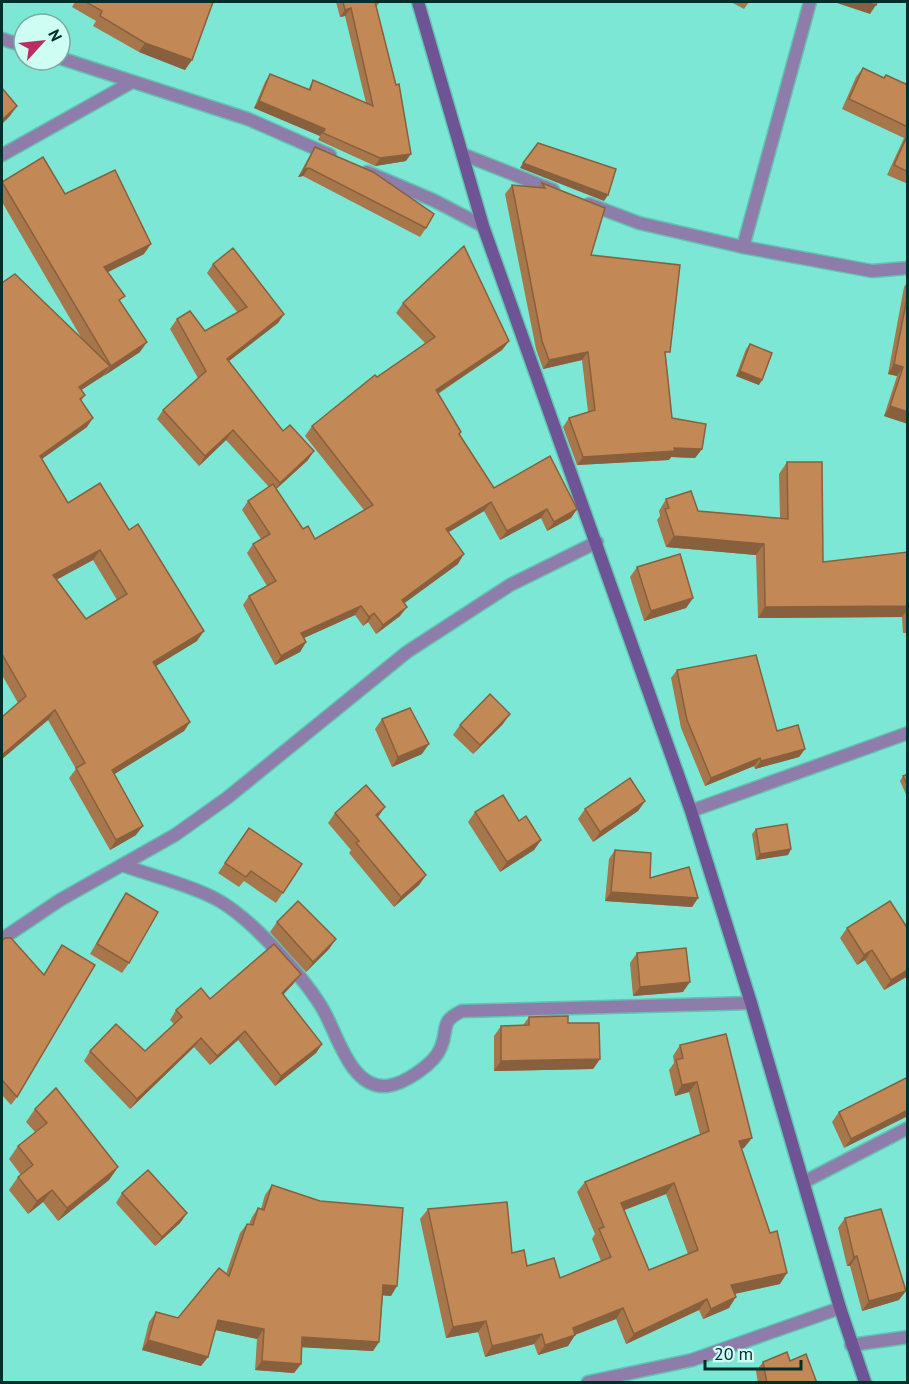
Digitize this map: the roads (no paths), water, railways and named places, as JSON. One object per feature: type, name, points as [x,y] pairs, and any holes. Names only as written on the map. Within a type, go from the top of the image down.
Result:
[{"type":"street","points":[[418,2],[483,226],[691,811],[751,1003],[864,1383]]},
{"type":"street","points":[[743,247],[810,2]]},
{"type":"street","points":[[72,62],[248,119],[433,200],[483,226]]},
{"type":"street","points":[[2,155],[132,82]]},
{"type":"street","points":[[462,154],[639,223],[743,247],[872,271],[908,268]]},
{"type":"street","points":[[2,939],[60,900],[175,835],[227,798],[407,652],[510,585],[597,542]]},
{"type":"street","points":[[691,811],[908,733]]},
{"type":"street","points":[[122,865],[216,899],[241,916],[299,976],[321,1007],[351,1065],[360,1076],[374,1084],[387,1086],[403,1081],[436,1057],[442,1047],[445,1026],[450,1017],[462,1011],[751,1003]]},
{"type":"street","points":[[804,1182],[908,1128]]},
{"type":"street","points":[[588,1383],[692,1360],[840,1308]]},
{"type":"street","points":[[851,1345],[908,1337]]}]
